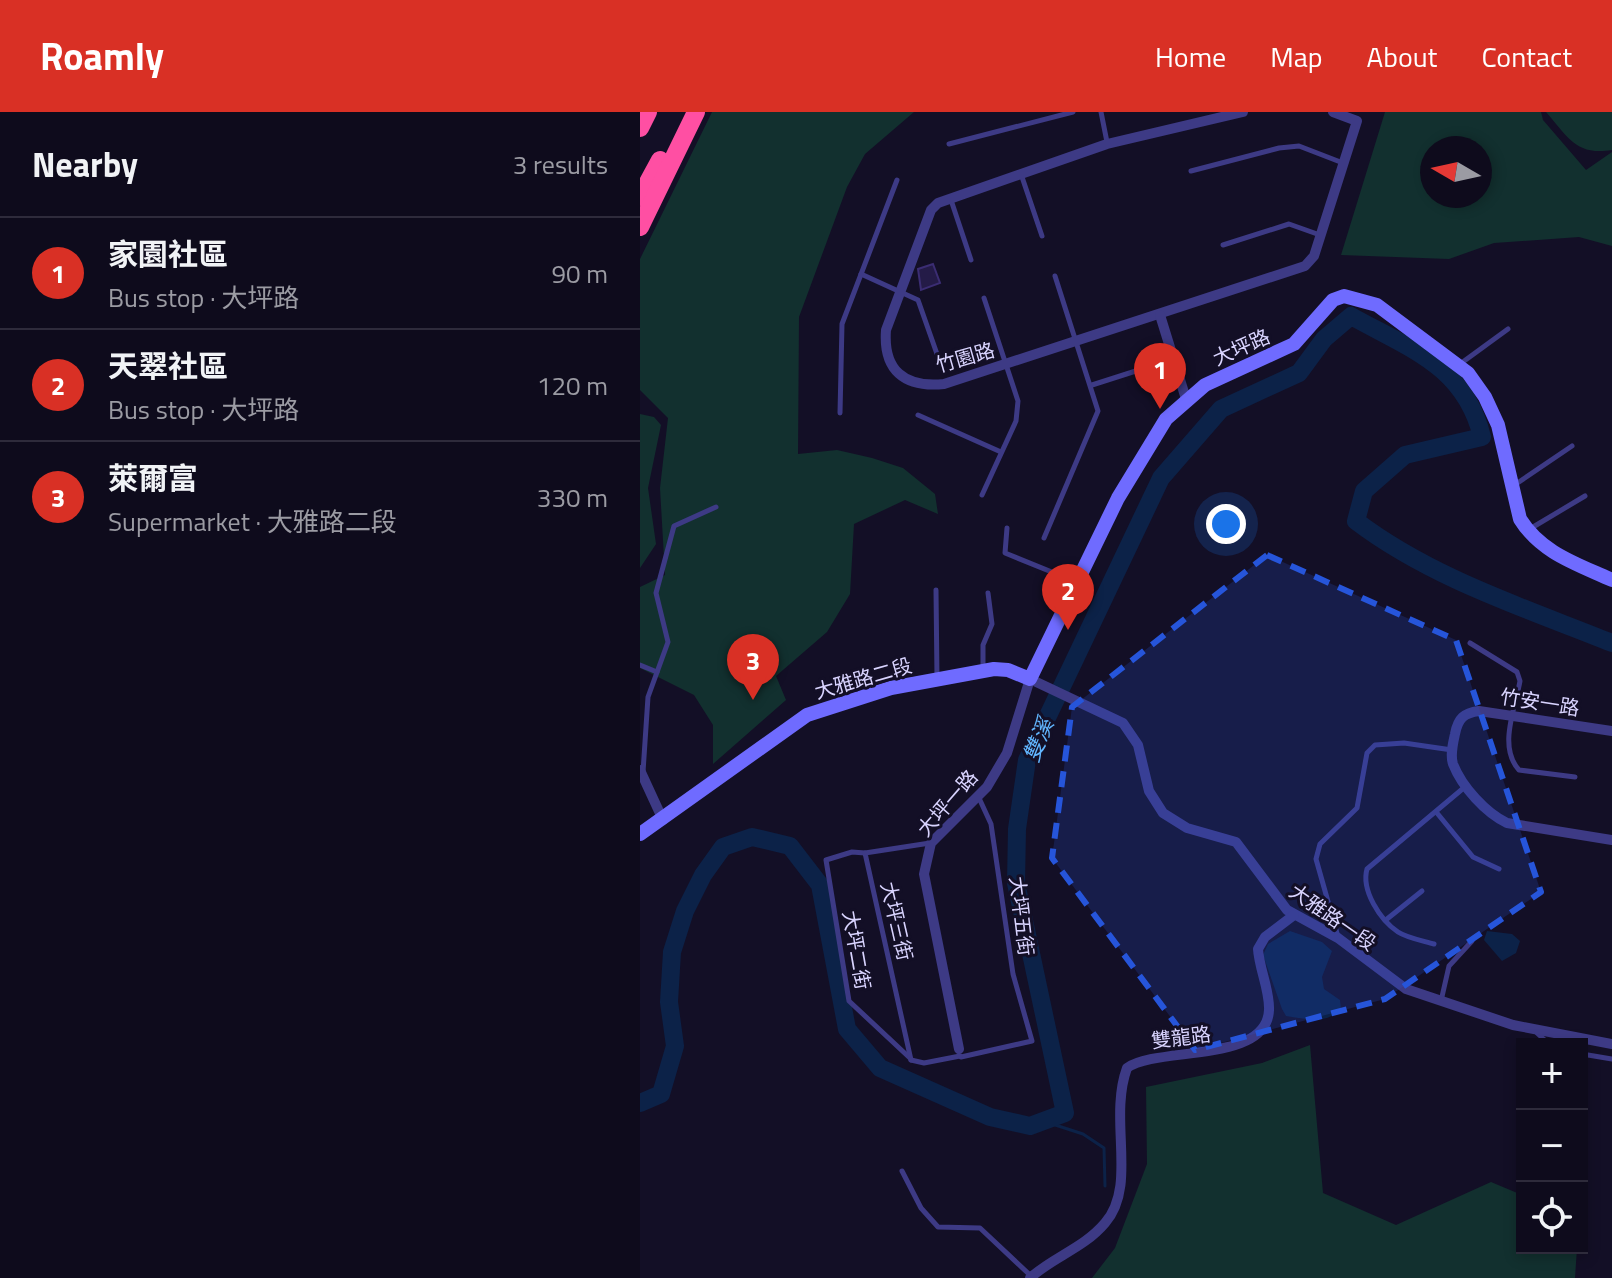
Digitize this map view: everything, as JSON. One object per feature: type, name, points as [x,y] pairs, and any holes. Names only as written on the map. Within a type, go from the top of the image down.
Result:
[{"type":"highway","points":[[640,128],[648,112]]},
{"type":"highway","points":[[640,197],[686,112]]},
{"type":"highway","points":[[640,227],[696,112]]},
{"type":"street","name":"竹園路","points":[[1243,112],[1107,144],[951,197],[931,210],[886,330],[885,349],[892,367],[910,381],[923,386],[944,384],[1305,266],[1314,256],[1359,116],[1333,112]]},
{"type":"street","name":"大坪路","points":[[1035,681],[1136,466],[1166,419],[1205,385],[1294,344],[1326,304],[1344,296],[1377,305],[1460,364],[1492,410],[1511,487],[1527,531]]},
{"type":"street","points":[[1160,315],[1186,399]]},
{"type":"street","points":[[1527,531],[1549,550],[1611,576]]},
{"type":"street","name":"大雅路二段","points":[[642,834],[807,715],[891,688],[983,671],[1008,670],[1035,681]]},
{"type":"street","name":"大雅路一段","points":[[1035,681],[1111,715],[1131,733],[1142,757],[1149,791],[1163,813],[1187,828],[1236,842],[1277,900],[1294,915],[1338,938],[1406,989],[1534,1029],[1612,1044]]},
{"type":"street","name":"大坪一路","points":[[960,1053],[924,874],[931,843],[978,797],[994,776],[1015,734],[1035,681]]},
{"type":"street","name":"竹安一路","points":[[1452,750],[1457,722],[1466,713],[1514,715],[1612,731]]},
{"type":"street","points":[[1452,750],[1452,763],[1493,816],[1507,823],[1612,840]]},
{"type":"street","points":[[642,771],[663,820]]},
{"type":"street","name":"雙龍路","points":[[1031,1277],[1096,1233],[1117,1207],[1121,1192],[1117,1101],[1127,1068],[1148,1059],[1217,1052],[1260,1030],[1268,1020],[1270,1007],[1258,949],[1265,937],[1294,915]]},
{"type":"lane","points":[[949,144],[1073,112]]},
{"type":"lane","points":[[1101,112],[1107,144]]},
{"type":"lane","points":[[1191,171],[1279,148],[1299,146],[1343,163]]},
{"type":"lane","points":[[1021,174],[1042,236]]},
{"type":"lane","points":[[840,413],[842,324],[897,180]]},
{"type":"lane","points":[[951,197],[971,260]]},
{"type":"lane","points":[[1223,245],[1289,224],[1320,235]]},
{"type":"lane","points":[[861,274],[918,300],[937,354]]},
{"type":"lane","points":[[1044,538],[1096,423],[1098,411],[1055,276]]},
{"type":"lane","points":[[982,495],[1016,421],[1018,401],[984,298]]},
{"type":"lane","points":[[1460,364],[1508,329]]},
{"type":"lane","points":[[1092,385],[1142,369]]},
{"type":"lane","points":[[918,415],[1001,452]]},
{"type":"lane","points":[[1511,487],[1572,446]]},
{"type":"lane","points":[[1527,531],[1585,496]]},
{"type":"lane","points":[[642,771],[648,697],[668,642],[656,593],[674,526],[716,507]]},
{"type":"lane","points":[[1007,528],[1005,553],[1079,583]]},
{"type":"lane","points":[[936,590],[937,679]]},
{"type":"lane","points":[[983,671],[983,645],[992,624],[988,593]]},
{"type":"lane","points":[[1470,643],[1517,672],[1520,681],[1507,748],[1510,760],[1519,770],[1575,777]]},
{"type":"lane","points":[[640,665],[657,672]]},
{"type":"lane","points":[[1338,938],[1316,859],[1320,844],[1357,808],[1367,753],[1375,745],[1404,743],[1452,750]]},
{"type":"lane","points":[[1434,944],[1398,932],[1366,895],[1364,880],[1367,869],[1437,813],[1466,785]]},
{"type":"lane","name":"大坪五街","points":[[960,1053],[1032,1041],[1013,974],[991,824],[978,797]]},
{"type":"lane","points":[[1437,813],[1473,857],[1499,869]]},
{"type":"lane","points":[[865,853],[931,843]]},
{"type":"lane","name":"大坪二街","points":[[865,853],[852,852],[826,860],[849,1001],[911,1060]]},
{"type":"lane","name":"大坪三街","points":[[865,853],[911,1060]]},
{"type":"lane","points":[[1387,919],[1422,891]]},
{"type":"lane","points":[[1441,1002],[1449,966],[1472,941]]},
{"type":"lane","points":[[1534,1029],[1543,1038]]},
{"type":"lane","points":[[911,1060],[924,1063],[960,1053]]},
{"type":"lane","points":[[1588,1055],[1612,1059]]},
{"type":"lane","points":[[902,1171],[921,1208],[938,1227],[980,1228],[1031,1277]]},
{"type":"highlighted area","points":[[1267,555],[1456,640],[1541,892],[1385,999],[1195,1050],[1052,858],[1072,707]]},
{"type":"green space","points":[[712,112],[914,112],[865,154],[847,187],[799,317],[798,454],[837,450],[903,468],[935,494],[938,514],[905,500],[854,524],[850,594],[827,632],[776,676],[786,700],[713,764],[713,725],[694,695],[640,668],[640,587],[665,575],[660,488],[668,418],[640,390],[640,259]]},
{"type":"green space","points":[[1385,112],[1541,112],[1543,120],[1586,170],[1612,152],[1612,246],[1579,237],[1494,243],[1449,259],[1341,255]]},
{"type":"green space","points":[[1546,112],[1612,112],[1612,150],[1590,150],[1574,143]]},
{"type":"green space","points":[[640,414],[654,417],[661,425],[648,488],[656,544],[640,568]]},
{"type":"green space","points":[[1310,1045],[1323,1193],[1396,1225],[1491,1182],[1516,1192],[1516,1254],[1577,1254],[1575,1278],[1092,1278],[1115,1248],[1147,1164],[1146,1087],[1262,1063]]},
{"type":"water","points":[[1290,931],[1322,942],[1332,951],[1322,977],[1324,989],[1340,1000],[1341,1009],[1329,1017],[1315,1020],[1286,1016],[1282,1009],[1263,955],[1268,944]]},
{"type":"water","points":[[1487,931],[1512,934],[1520,941],[1516,953],[1502,961],[1484,940]]},
{"type":"building","points":[[933,264],[940,283],[921,290],[918,269]]},
{"type":"waterway","name":"雙溪","points":[[640,1103],[661,1094],[675,1046],[669,1002],[672,952],[685,911],[703,875],[723,847],[752,837],[790,846],[820,885],[847,1029],[880,1068],[990,1117],[1030,1126],[1065,1113],[1016,883],[1017,829],[1027,760],[1161,478],[1221,409],[1299,373],[1324,339],[1351,316],[1414,350],[1449,376],[1474,413],[1482,437],[1405,455],[1364,491],[1356,521],[1415,559],[1447,575],[1612,643]]},
{"type":"waterway","points":[[1043,1121],[1083,1134],[1104,1148],[1105,1186]]},
{"type":"place","name":"家園社區","points":[[1160,409]]},
{"type":"place","name":"天翠社區","points":[[1068,630]]},
{"type":"place","name":"萊爾富","points":[[753,700]]}]
